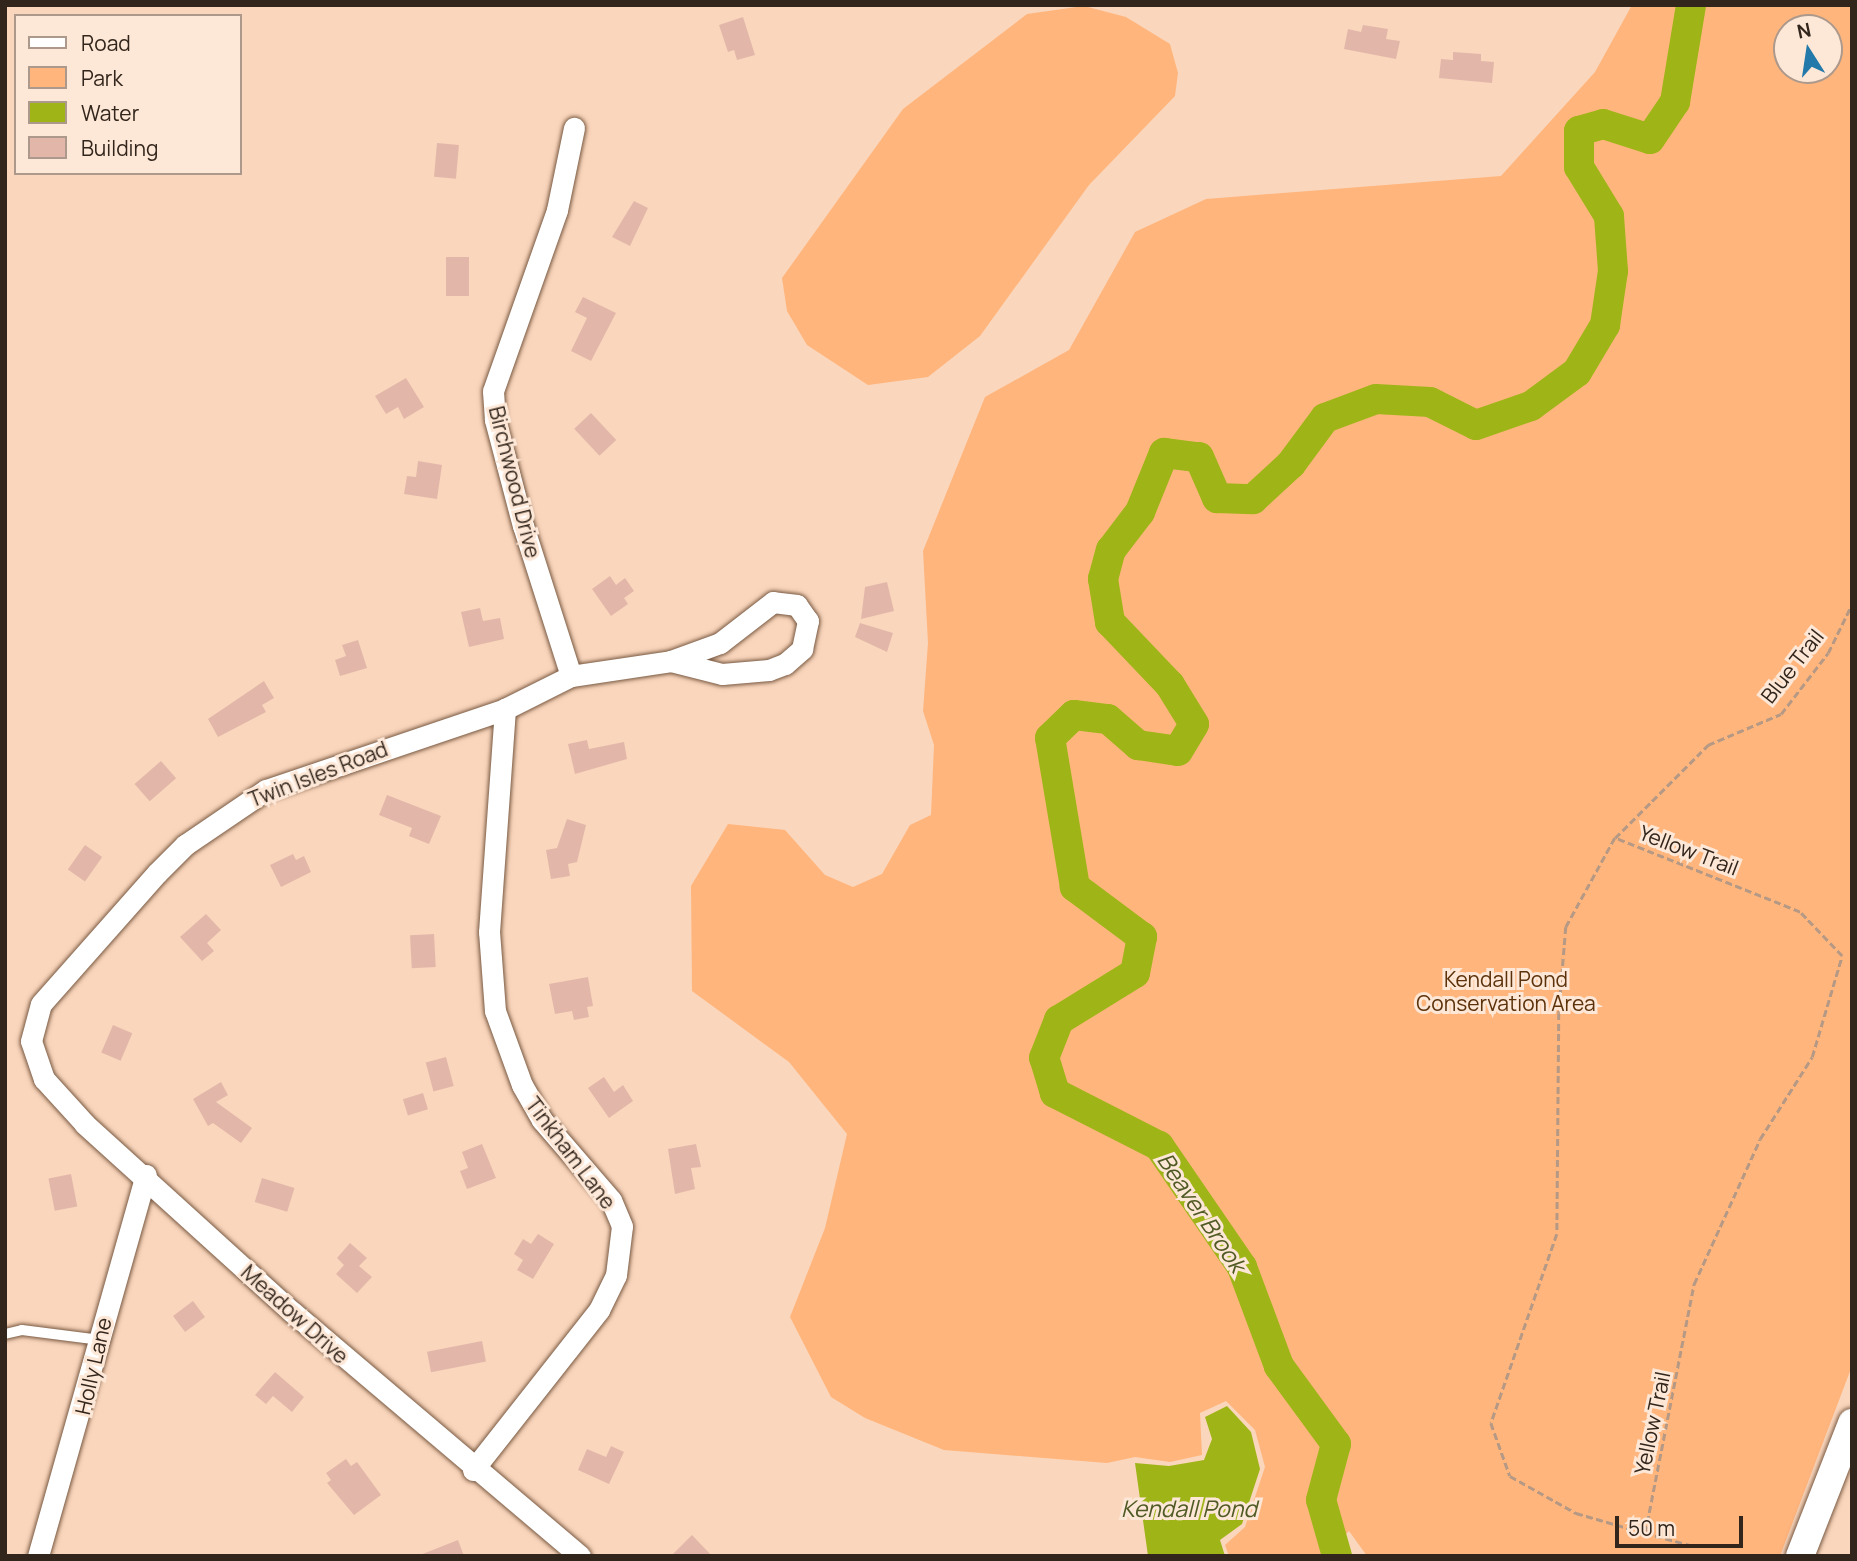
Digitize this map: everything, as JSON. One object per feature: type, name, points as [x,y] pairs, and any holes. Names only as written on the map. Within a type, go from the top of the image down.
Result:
[{"type":"street","name":"Birchwood Drive","points":[[572,676],[523,526],[495,420],[493,391],[557,210],[574,128]]},
{"type":"street","name":"Twin Isles Road","points":[[33,1051],[41,1004],[65,973],[185,845],[232,809],[323,769],[505,709],[572,676],[671,661],[720,643],[773,602],[797,605],[808,621],[802,649],[785,664],[769,670],[722,674],[671,661]]},
{"type":"street","name":"Tinkham Lane","points":[[473,1469],[599,1310],[616,1275],[622,1226],[611,1200],[542,1120],[522,1085],[495,1011],[489,932],[505,709]]},
{"type":"street","name":"Meadow Drive","points":[[33,1051],[56,1095],[292,1312],[473,1469],[580,1556]]},
{"type":"street","name":"Holly Lane","points":[[38,1556],[146,1175]]},
{"type":"street","points":[[1800,1556],[1852,1423]]},
{"type":"lane","points":[[5,1334],[22,1330],[100,1340]]},
{"type":"path","name":"Blue Trail","points":[[1615,838],[1708,745],[1781,714],[1828,653],[1852,604]]},
{"type":"path","name":"Yellow Trail","points":[[1645,1533],[1693,1284],[1760,1139],[1812,1057],[1842,956],[1800,912],[1615,838],[1566,927],[1559,1013],[1557,1234],[1491,1423],[1510,1476],[1576,1513],[1645,1533],[1695,1546]]},
{"type":"green space","name":"Kendall Pond Conservation Area","points":[[1632,5],[1852,5],[1852,1366],[1780,1556],[1367,1556],[1349,1531],[1324,1556],[1229,1556],[1225,1545],[1245,1527],[1265,1467],[1255,1430],[1226,1401],[1200,1413],[1202,1455],[1170,1462],[1135,1457],[1107,1463],[944,1450],[865,1418],[831,1397],[790,1317],[825,1228],[847,1134],[789,1062],[692,991],[691,886],[728,824],[785,830],[825,875],[853,887],[882,874],[910,825],[931,815],[934,745],[923,711],[928,643],[923,551],[985,397],[1069,350],[1135,232],[1206,199],[1501,176],[1595,72]]},
{"type":"green space","points":[[1084,6],[1126,17],[1170,44],[1178,73],[1175,96],[1089,185],[980,336],[928,377],[868,385],[807,345],[787,311],[782,278],[903,109],[1027,14]]},
{"type":"water","name":"Kendall Pond","points":[[1227,1406],[1251,1432],[1260,1469],[1242,1524],[1220,1540],[1225,1556],[1148,1556],[1135,1463],[1169,1466],[1204,1460],[1212,1439],[1205,1417]]},
{"type":"building","points":[[743,17],[755,55],[737,60],[734,50],[728,52],[719,25]]},
{"type":"building","points":[[1363,25],[1388,29],[1386,39],[1400,41],[1396,59],[1344,49],[1348,29],[1361,32]]},
{"type":"building","points":[[1453,52],[1481,54],[1481,61],[1494,62],[1492,83],[1439,78],[1441,59],[1453,60]]},
{"type":"building","points":[[437,143],[459,145],[456,179],[434,177]]},
{"type":"building","points":[[634,201],[648,208],[630,246],[612,237]]},
{"type":"building","points":[[446,257],[469,257],[469,296],[446,296]]},
{"type":"building","points":[[583,297],[616,313],[591,361],[571,351],[587,318],[575,312]]},
{"type":"building","points":[[406,378],[424,407],[404,419],[398,407],[386,414],[375,396]]},
{"type":"building","points":[[591,413],[616,440],[599,456],[574,429]]},
{"type":"building","points":[[418,461],[442,465],[437,499],[404,494],[407,476],[416,477]]},
{"type":"building","points":[[610,576],[616,585],[625,578],[634,591],[624,598],[628,604],[611,616],[592,589]]},
{"type":"building","points":[[887,582],[894,611],[861,619],[865,587]]},
{"type":"building","points":[[480,608],[483,621],[500,618],[504,639],[469,647],[461,612]]},
{"type":"building","points":[[860,623],[893,633],[887,652],[855,637]]},
{"type":"building","points":[[358,640],[367,668],[340,676],[335,660],[346,656],[342,645]]},
{"type":"building","points":[[264,681],[274,698],[262,705],[266,712],[218,737],[208,719]]},
{"type":"building","points":[[587,740],[589,749],[624,742],[627,759],[575,774],[568,744]]},
{"type":"building","points":[[161,761],[176,778],[150,801],[135,784]]},
{"type":"building","points":[[387,795],[441,816],[429,844],[409,836],[412,828],[379,815]]},
{"type":"building","points":[[567,819],[586,825],[577,862],[568,864],[570,876],[551,879],[546,850],[557,848]]},
{"type":"building","points":[[85,845],[102,857],[85,882],[68,870]]},
{"type":"building","points":[[293,854],[296,860],[304,856],[311,872],[281,887],[270,865]]},
{"type":"building","points":[[206,914],[221,930],[207,943],[214,951],[202,961],[180,937]]},
{"type":"building","points":[[434,934],[436,967],[412,968],[410,935]]},
{"type":"building","points":[[588,977],[593,1006],[587,1007],[589,1017],[574,1020],[572,1011],[555,1014],[549,984]]},
{"type":"building","points":[[113,1025],[132,1033],[121,1061],[101,1053]]},
{"type":"building","points":[[446,1057],[454,1086],[433,1091],[426,1062]]},
{"type":"building","points":[[604,1077],[614,1092],[623,1085],[633,1101],[609,1118],[588,1088]]},
{"type":"building","points":[[221,1082],[228,1095],[216,1102],[252,1128],[241,1143],[213,1123],[208,1126],[193,1099]]},
{"type":"building","points":[[423,1093],[428,1109],[408,1115],[403,1099]]},
{"type":"building","points":[[482,1144],[496,1178],[467,1189],[460,1171],[468,1168],[462,1152]]},
{"type":"building","points":[[696,1144],[701,1167],[691,1168],[695,1189],[675,1194],[668,1149]]},
{"type":"building","points":[[71,1174],[77,1206],[55,1211],[48,1178]]},
{"type":"building","points":[[262,1178],[295,1188],[287,1212],[255,1202]]},
{"type":"building","points":[[538,1234],[554,1244],[533,1279],[517,1270],[523,1260],[514,1254],[523,1239],[531,1244]]},
{"type":"building","points":[[350,1243],[367,1258],[359,1266],[372,1277],[357,1293],[336,1274],[344,1265],[337,1258]]},
{"type":"building","points":[[193,1301],[205,1317],[185,1332],[173,1316]]},
{"type":"building","points":[[482,1341],[486,1362],[431,1372],[427,1352]]},
{"type":"building","points":[[275,1372],[304,1397],[292,1412],[273,1396],[266,1404],[255,1395]]},
{"type":"building","points":[[611,1446],[624,1452],[609,1484],[578,1470],[587,1449],[606,1457]]},
{"type":"building","points":[[346,1459],[351,1466],[357,1462],[381,1495],[354,1515],[327,1483],[331,1480],[326,1473]]},
{"type":"building","points":[[692,1535],[712,1556],[671,1556]]},
{"type":"building","points":[[458,1540],[464,1556],[420,1556],[420,1555]]},
{"type":"waterway","name":"Beaver Brook","points":[[1337,1556],[1321,1500],[1336,1444],[1279,1366],[1242,1267],[1159,1146],[1055,1093],[1044,1058],[1059,1020],[1135,973],[1142,937],[1075,887],[1050,738],[1074,715],[1108,719],[1138,745],[1178,751],[1194,724],[1170,685],[1110,622],[1103,579],[1111,550],[1140,512],[1164,453],[1199,457],[1217,498],[1253,499],[1291,464],[1325,418],[1376,399],[1430,402],[1476,425],[1531,406],[1577,372],[1605,325],[1613,271],[1609,216],[1579,167],[1579,131],[1603,124],[1650,139],[1675,102],[1691,5]]}]
